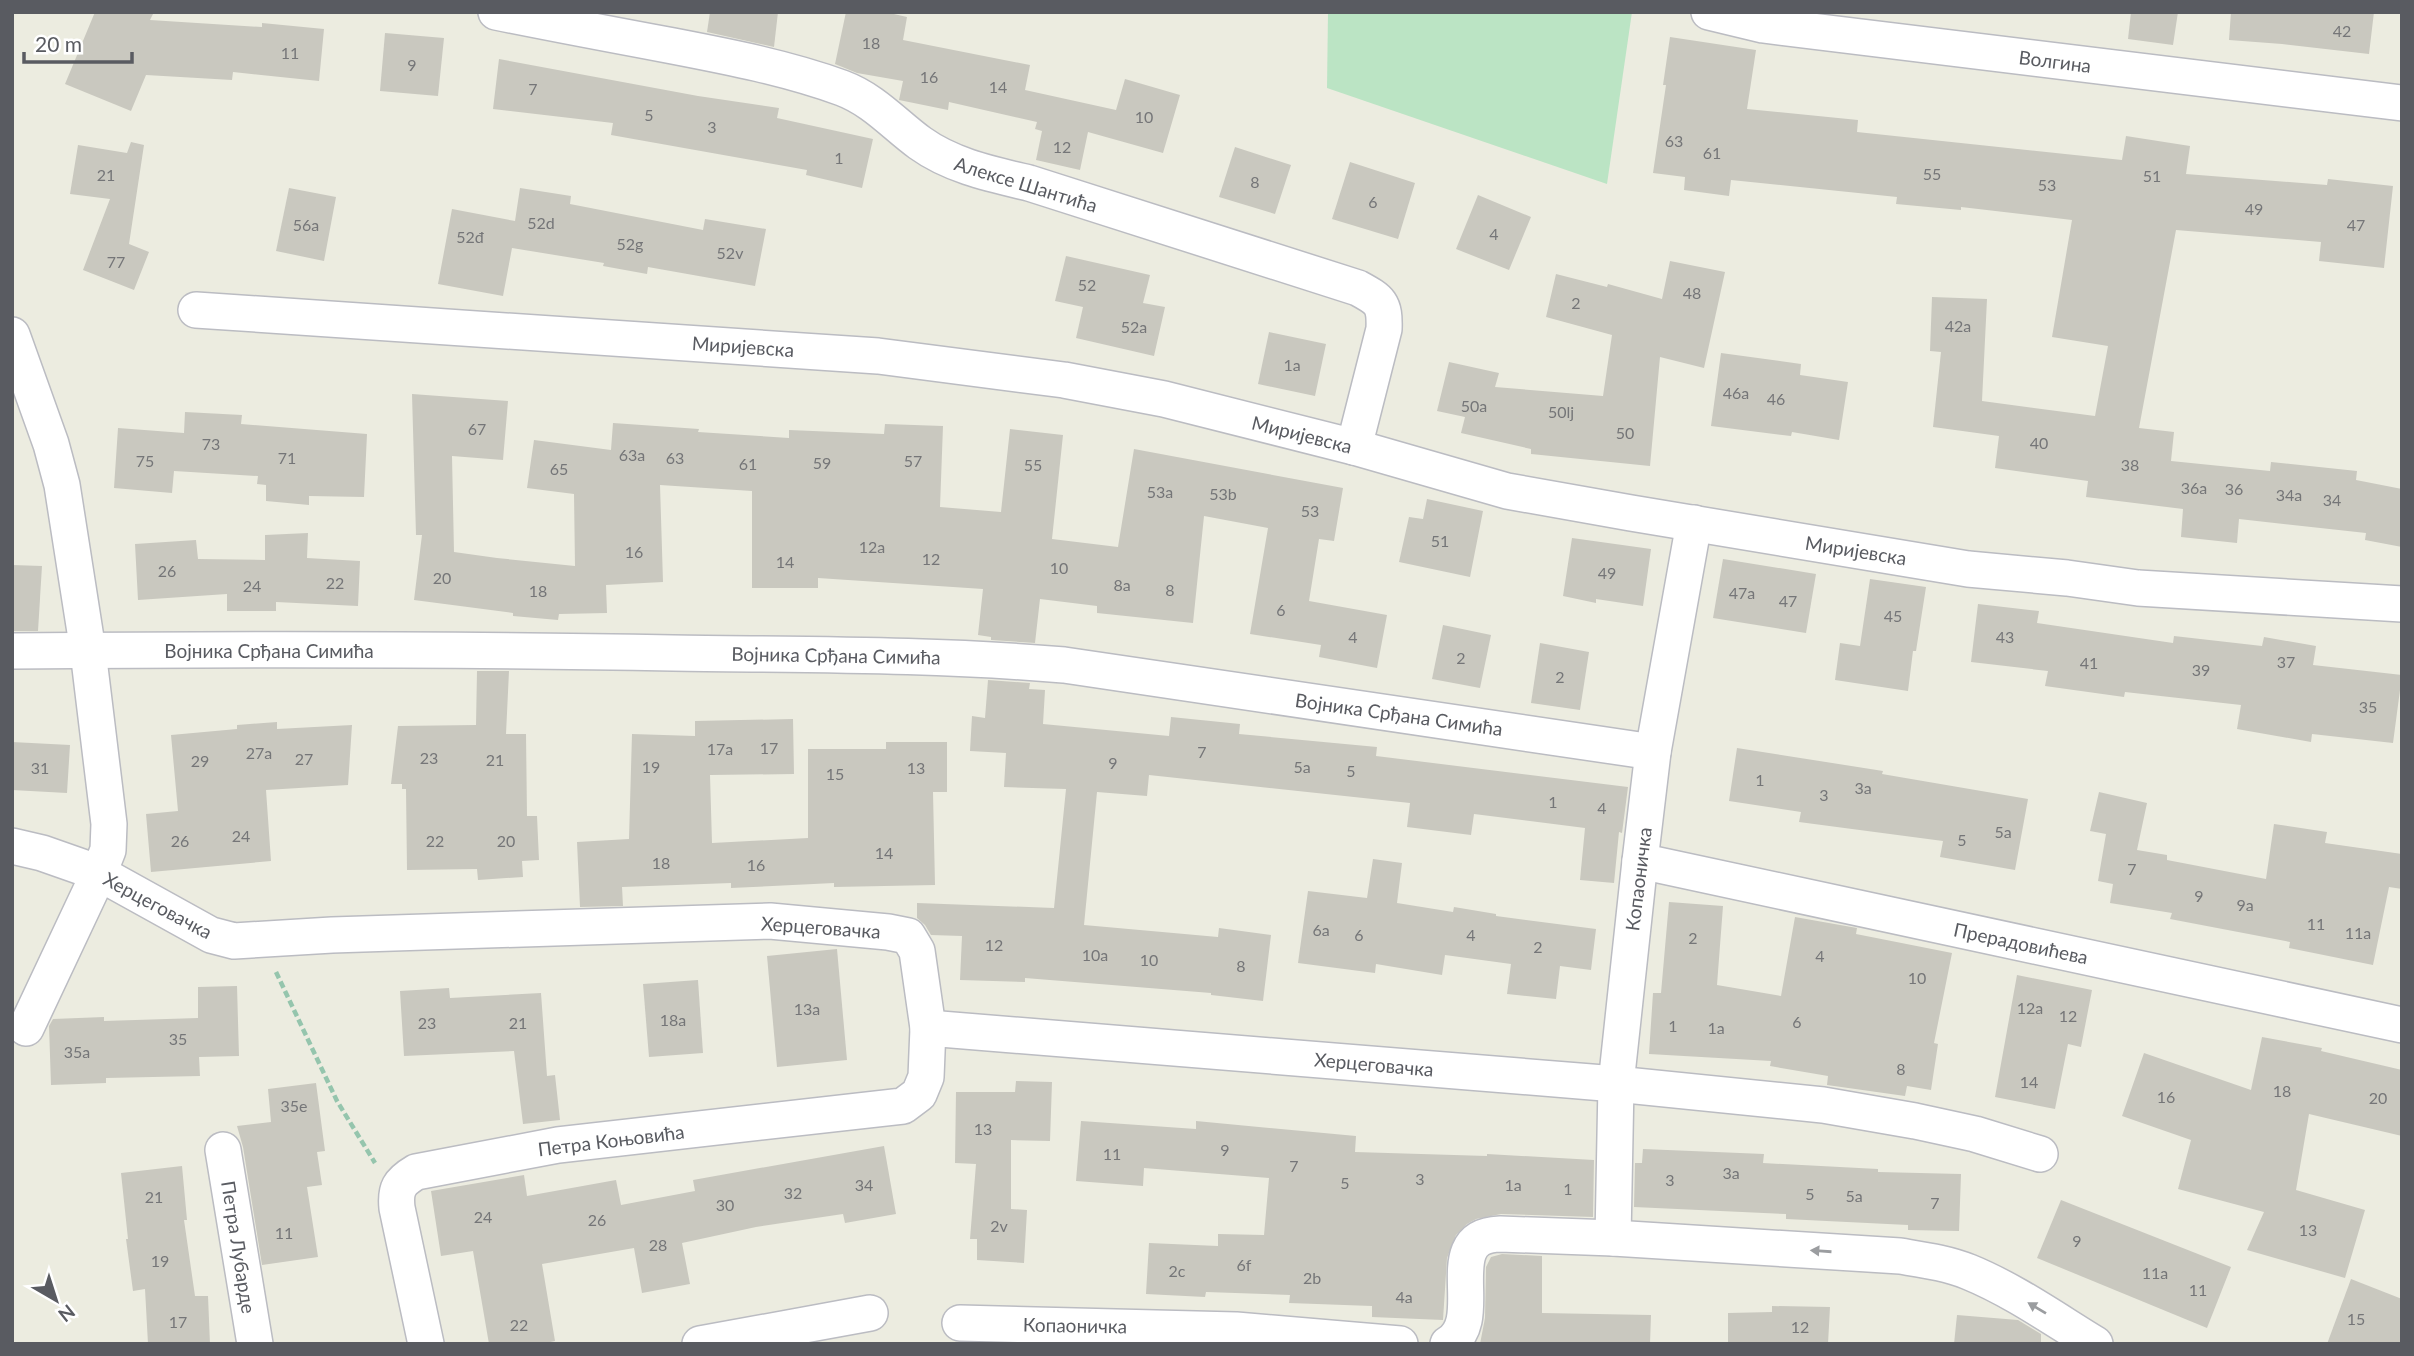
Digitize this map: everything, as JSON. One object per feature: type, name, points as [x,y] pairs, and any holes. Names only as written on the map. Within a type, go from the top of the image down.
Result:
[{"type":"street","name":"Алексе Шантића","points":[[496,12],[758,63],[805,75],[873,103],[920,143],[944,158],[973,170],[1028,183],[1358,288],[1376,298],[1385,316],[1354,447]]},
{"type":"street","name":"Волгина","points":[[1709,12],[1763,26],[2402,103]]},
{"type":"street","name":"Миријевска","points":[[196,310],[878,356],[1063,380],[1152,396],[1354,447],[1507,491],[1968,569],[2138,588],[2402,604]]},
{"type":"street","points":[[12,335],[39,407],[62,485],[88,650],[109,824],[108,850],[99,873],[26,1028]]},
{"type":"street","name":"Копаоничка","points":[[1613,1238],[1616,1084],[1640,861],[1653,752],[1694,523]]},
{"type":"street","name":"Војника Срђана Симића","points":[[12,651],[596,652],[973,657],[1064,665],[1653,752]]},
{"type":"street","name":"Херцеговачка","points":[[12,846],[42,853],[99,873],[211,935],[233,941],[770,921],[888,932],[908,936],[917,951],[928,1028],[1616,1084],[1823,1105],[1915,1121],[2040,1154]]},
{"type":"street","name":"Прерадовићева","points":[[1640,861],[2402,1025]]},
{"type":"street","name":"Петра Коњовића","points":[[397,1187],[416,1172],[558,1145],[903,1106],[919,1094],[926,1077],[928,1028]]},
{"type":"street","name":"Петра Лубарде","points":[[223,1150],[255,1344]]},
{"type":"street","points":[[397,1187],[397,1208],[426,1344]]},
{"type":"street","points":[[1448,1344],[1455,1340],[1465,1318],[1465,1264],[1469,1251],[1476,1241],[1487,1235],[1500,1234],[1613,1238],[1900,1256],[1940,1262],[1969,1272],[2008,1291],[2095,1344]]},
{"type":"street","points":[[700,1344],[870,1313]]},
{"type":"street","name":"Копаоничка","points":[[960,1323],[1236,1330],[1400,1344]]},
{"type":"path","points":[[268,938],[275,971],[337,1101],[370,1157],[397,1187]]},
{"type":"green space","points":[[1328,12],[1632,12],[1607,184],[1327,88]]},
{"type":"building","points":[[95,12],[154,12],[150,20],[262,27],[262,23],[324,29],[319,81],[233,72],[232,80],[146,75],[131,111],[65,84]]},
{"type":"building","points":[[710,12],[778,12],[774,47],[707,32]]},
{"type":"building","points":[[846,12],[885,12],[907,17],[903,40],[1030,65],[1025,90],[1116,110],[1125,79],[1180,95],[1163,153],[1088,132],[1080,170],[1036,160],[1042,131],[1035,129],[1037,122],[949,102],[948,110],[899,100],[903,81],[857,73],[835,64]]},
{"type":"building","points":[[2131,12],[2178,12],[2173,45],[2128,39]]},
{"type":"building","points":[[2231,12],[2374,12],[2369,54],[2229,40]]},
{"type":"building","points":[[385,33],[444,38],[438,96],[380,91]]},
{"type":"building","points":[[1670,37],[1756,50],[1747,109],[1858,120],[1857,132],[2122,160],[2126,136],[2190,146],[2186,174],[2327,185],[2328,179],[2393,186],[2384,268],[2319,261],[2321,242],[2176,230],[2139,428],[2174,432],[2171,461],[2270,471],[2271,462],[2357,471],[2356,480],[2402,489],[2402,547],[2365,540],[2366,533],[2239,519],[2237,543],[2181,537],[2183,509],[2086,497],[2088,481],[1995,468],[1999,436],[1933,427],[1941,352],[1930,351],[1932,297],[1987,299],[1982,401],[2095,416],[2108,346],[2052,337],[2072,220],[1961,207],[1961,210],[1896,204],[1897,197],[1731,180],[1729,196],[1684,190],[1685,177],[1653,173]]},
{"type":"building","points":[[499,59],[698,96],[779,108],[777,118],[873,139],[862,188],[806,175],[807,170],[611,135],[613,123],[493,109]]},
{"type":"building","points":[[131,142],[144,145],[129,244],[149,252],[134,290],[83,270],[110,199],[70,194],[78,145],[127,153]]},
{"type":"building","points":[[1235,147],[1291,165],[1275,214],[1219,197]]},
{"type":"building","points":[[1350,162],[1415,183],[1398,239],[1332,219]]},
{"type":"building","points":[[289,188],[336,197],[324,261],[276,251]]},
{"type":"building","points":[[520,188],[571,196],[570,204],[703,230],[705,219],[766,229],[755,286],[648,267],[647,274],[603,266],[604,263],[512,248],[503,296],[438,284],[452,209],[515,221]]},
{"type":"building","points":[[1478,195],[1531,217],[1509,270],[1456,249]]},
{"type":"building","points":[[1066,256],[1150,275],[1143,303],[1165,307],[1154,356],[1076,338],[1083,307],[1055,301]]},
{"type":"building","points":[[1670,261],[1725,272],[1704,368],[1660,357],[1650,466],[1531,454],[1531,449],[1461,433],[1465,417],[1437,411],[1449,362],[1499,373],[1495,387],[1603,396],[1612,335],[1546,317],[1556,274],[1607,287],[1608,284],[1662,299]]},
{"type":"building","points":[[1269,332],[1326,344],[1315,396],[1258,384]]},
{"type":"building","points":[[1721,353],[1801,364],[1800,375],[1848,382],[1839,440],[1792,432],[1791,436],[1711,426]]},
{"type":"building","points":[[412,394],[508,401],[503,460],[452,456],[454,552],[575,566],[574,494],[527,488],[534,440],[611,450],[613,423],[789,438],[789,430],[884,434],[885,424],[943,426],[940,507],[1001,512],[1010,429],[1063,435],[1052,539],[1118,547],[1134,449],[1343,488],[1334,541],[1319,539],[1309,601],[1387,615],[1377,668],[1319,657],[1321,645],[1250,634],[1268,528],[1204,516],[1193,623],[1097,613],[1097,606],[1040,599],[1035,643],[991,640],[991,637],[978,635],[983,589],[818,578],[818,588],[752,588],[752,491],[660,485],[663,582],[606,585],[607,613],[559,614],[558,620],[513,616],[513,613],[414,600],[422,535],[416,535]]},
{"type":"building","points":[[185,412],[242,415],[241,424],[367,434],[364,497],[309,496],[309,505],[266,501],[266,485],[257,484],[258,476],[174,471],[172,493],[114,488],[118,428],[184,433]]},
{"type":"building","points":[[1427,499],[1483,511],[1470,577],[1399,562],[1409,517],[1423,519]]},
{"type":"building","points":[[308,533],[307,558],[360,561],[358,606],[276,602],[276,611],[227,611],[227,594],[138,600],[135,544],[196,540],[198,559],[265,560],[265,535]]},
{"type":"building","points":[[1572,538],[1651,549],[1643,606],[1596,599],[1596,603],[1563,596]]},
{"type":"building","points":[[1723,559],[1816,574],[1806,633],[1713,618]]},
{"type":"building","points":[[12,565],[42,566],[38,631],[12,631]]},
{"type":"building","points":[[1870,579],[1926,587],[1908,691],[1835,680],[1840,643],[1860,646]]},
{"type":"building","points":[[1978,604],[2039,611],[2037,623],[2173,643],[2174,636],[2262,646],[2264,637],[2316,646],[2313,665],[2402,675],[2393,743],[2312,734],[2311,742],[2237,729],[2241,705],[2125,692],[2124,697],[2045,686],[2048,671],[1971,662]]},
{"type":"building","points":[[1443,625],[1491,635],[1480,688],[1432,679]]},
{"type":"building","points":[[1540,643],[1589,652],[1580,710],[1531,703]]},
{"type":"building","points":[[477,671],[509,671],[506,734],[526,734],[527,816],[537,816],[539,860],[522,861],[523,877],[478,880],[477,869],[407,870],[406,789],[402,789],[402,784],[391,784],[398,726],[476,725]]},
{"type":"building","points":[[988,680],[1030,683],[1029,689],[1045,690],[1043,724],[1169,736],[1171,717],[1240,724],[1239,734],[1377,747],[1376,756],[1628,787],[1622,833],[1619,832],[1614,883],[1580,880],[1585,828],[1474,814],[1471,835],[1407,827],[1410,803],[1149,775],[1147,796],[1097,792],[1084,925],[1218,937],[1219,928],[1271,935],[1263,1001],[1211,993],[1025,978],[1025,982],[960,980],[962,936],[931,935],[917,918],[917,903],[1054,908],[1066,789],[1004,787],[1006,753],[970,751],[972,716],[985,718]]},
{"type":"building","points":[[793,719],[794,774],[710,775],[712,843],[808,838],[808,749],[886,749],[886,742],[947,742],[947,792],[933,792],[935,885],[834,887],[834,883],[731,888],[731,883],[622,887],[623,906],[580,907],[577,842],[629,839],[632,734],[695,736],[695,721]]},
{"type":"building","points":[[277,722],[277,729],[352,725],[348,785],[266,790],[271,861],[151,872],[146,814],[178,811],[171,735]]},
{"type":"building","points":[[12,742],[70,745],[67,793],[12,790]]},
{"type":"building","points":[[1737,748],[1883,771],[1882,774],[2028,799],[2015,870],[1940,857],[1943,841],[1799,822],[1801,812],[1729,801]]},
{"type":"building","points":[[2099,792],[2147,803],[2137,850],[2167,855],[2167,860],[2266,879],[2274,824],[2327,832],[2325,843],[2402,854],[2402,889],[2389,887],[2373,965],[2289,948],[2290,942],[2170,919],[2172,913],[2110,903],[2113,884],[2098,881],[2106,834],[2090,831]]},
{"type":"building","points":[[1373,859],[1402,863],[1397,903],[1453,912],[1454,907],[1496,916],[1596,929],[1591,970],[1560,966],[1556,999],[1507,994],[1511,964],[1445,955],[1442,975],[1376,964],[1375,973],[1298,963],[1308,891],[1367,898]]},
{"type":"building","points":[[1669,902],[1723,906],[1717,985],[1781,996],[1795,917],[1857,928],[1856,934],[1952,953],[1934,1043],[1938,1044],[1931,1090],[1907,1086],[1905,1096],[1827,1085],[1828,1076],[1770,1066],[1771,1061],[1649,1054],[1653,993],[1661,993]]},
{"type":"building","points":[[837,949],[847,1060],[777,1067],[767,956]]},
{"type":"building","points":[[2017,975],[2092,990],[2081,1047],[2068,1044],[2055,1109],[1995,1097]]},
{"type":"building","points":[[698,980],[703,1053],[649,1057],[643,984]]},
{"type":"building","points":[[237,986],[239,1056],[199,1057],[200,1076],[106,1078],[106,1083],[51,1085],[49,1026],[53,1019],[104,1017],[104,1021],[198,1018],[198,987]]},
{"type":"building","points":[[449,988],[450,998],[541,993],[547,1076],[555,1075],[560,1120],[523,1124],[514,1051],[404,1056],[400,991]]},
{"type":"building","points":[[2262,1037],[2322,1048],[2321,1051],[2402,1070],[2402,1136],[2309,1114],[2296,1190],[2365,1210],[2345,1278],[2247,1250],[2264,1212],[2178,1189],[2191,1140],[2122,1116],[2144,1053],[2251,1090]]},
{"type":"building","points":[[1016,1081],[1052,1082],[1050,1141],[1011,1140],[1011,1209],[1027,1210],[1024,1263],[977,1260],[977,1239],[970,1239],[976,1164],[955,1163],[956,1092],[1015,1092]]},
{"type":"building","points":[[316,1083],[325,1151],[317,1152],[322,1185],[307,1187],[318,1257],[262,1265],[243,1147],[237,1126],[271,1122],[268,1089]]},
{"type":"building","points":[[1081,1121],[1196,1129],[1196,1121],[1356,1136],[1355,1152],[1487,1154],[1594,1160],[1593,1217],[1501,1214],[1476,1219],[1467,1224],[1456,1235],[1447,1258],[1443,1320],[1372,1317],[1372,1306],[1289,1303],[1290,1295],[1206,1292],[1205,1297],[1146,1294],[1149,1243],[1218,1246],[1218,1234],[1264,1235],[1269,1178],[1144,1168],[1143,1186],[1076,1181]]},
{"type":"building","points":[[884,1146],[896,1214],[845,1223],[843,1214],[756,1227],[682,1243],[690,1284],[642,1293],[634,1248],[542,1264],[555,1341],[541,1344],[489,1344],[473,1251],[441,1256],[431,1191],[524,1175],[527,1196],[616,1180],[621,1205],[695,1191],[693,1180]]},
{"type":"building","points":[[1643,1149],[1764,1154],[1763,1163],[1878,1169],[1878,1172],[1961,1174],[1959,1231],[1908,1230],[1908,1225],[1786,1219],[1786,1214],[1634,1207],[1635,1163],[1642,1163]]},
{"type":"building","points":[[182,1166],[187,1220],[184,1220],[195,1296],[208,1296],[210,1344],[148,1344],[145,1289],[133,1291],[121,1173]]},
{"type":"building","points":[[2061,1200],[2231,1267],[2207,1328],[2037,1258]]},
{"type":"building","points":[[1502,1254],[1542,1256],[1542,1313],[1651,1315],[1650,1344],[1480,1344],[1485,1318],[1486,1267],[1491,1257]]},
{"type":"building","points":[[2351,1279],[2402,1299],[2402,1344],[2327,1344]]},
{"type":"building","points":[[1772,1306],[1830,1307],[1828,1344],[1728,1344],[1728,1313],[1772,1312]]},
{"type":"building","points":[[1957,1315],[2018,1320],[2041,1334],[2041,1344],[1954,1344]]}]
